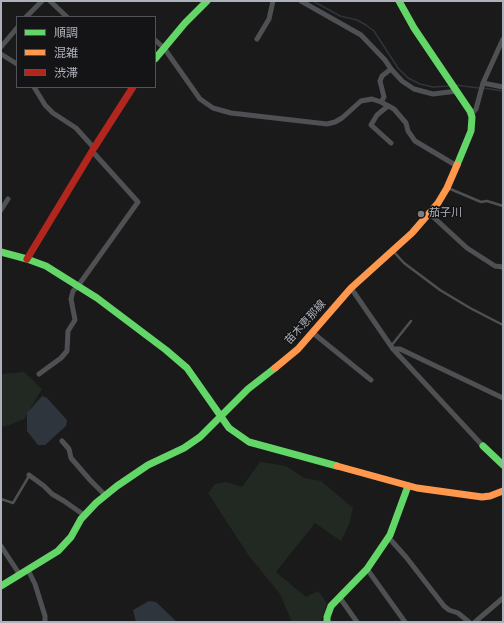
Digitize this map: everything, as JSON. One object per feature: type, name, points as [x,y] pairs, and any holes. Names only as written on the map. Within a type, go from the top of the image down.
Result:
[{"type":"street","points":[[27,16],[42,1]]},
{"type":"street","points":[[50,1],[66,16]]},
{"type":"street","points":[[156,58],[207,1]]},
{"type":"street","points":[[257,39],[268,19],[273,1]]},
{"type":"street","points":[[301,1],[361,35],[385,60],[402,81],[414,89],[433,94],[456,89]]},
{"type":"street","points":[[399,1],[414,28],[451,81],[471,114],[476,109],[483,84],[503,39]]},
{"type":"street","points":[[1,47],[16,29]]},
{"type":"street","points":[[156,41],[164,48],[189,81],[200,100],[213,108],[232,113],[327,124],[342,118],[361,101],[372,99],[394,109],[406,123],[408,131],[415,141],[457,166]]},
{"type":"street","points":[[1,54],[16,63]]},
{"type":"street","points":[[381,102],[384,97],[380,81],[382,76],[391,69]]},
{"type":"street","points":[[483,84],[503,87]]},
{"type":"street","points":[[35,88],[45,105],[53,113],[76,128],[138,202],[73,291],[71,299],[75,320],[68,331],[67,351],[61,358],[39,374]]},
{"type":"street","points":[[27,259],[93,150],[133,88]]},
{"type":"street","points":[[388,106],[377,115],[371,125],[391,143]]},
{"type":"street","name":"苗木恵那線","points":[[1,586],[48,559],[65,545],[84,515],[105,495],[148,465],[189,445],[200,437],[248,389],[298,349],[351,288],[412,233],[430,214],[447,188],[457,166],[471,131],[471,114]]},
{"type":"street","points":[[1,210],[8,199]]},
{"type":"street","points":[[430,214],[467,248],[495,266],[503,267]]},
{"type":"street","points":[[1,252],[46,266],[97,298],[175,356],[187,368],[221,417],[235,433],[249,442],[408,486],[482,497],[490,496],[503,491]]},
{"type":"street","points":[[351,288],[392,348],[503,465]]},
{"type":"street","points":[[313,333],[371,380]]},
{"type":"street","points":[[392,348],[400,349],[503,398]]},
{"type":"street","points":[[62,441],[69,449],[71,458],[105,495]]},
{"type":"street","points":[[29,475],[52,494],[84,515]]},
{"type":"street","points":[[327,622],[330,606],[340,598],[366,569],[389,538],[408,486]]},
{"type":"street","points":[[389,538],[406,557],[444,606],[449,610],[458,613],[469,622]]},
{"type":"street","points":[[1,546],[20,574]]},
{"type":"street","points":[[366,569],[405,622]]},
{"type":"street","points":[[28,570],[35,584],[45,616],[45,622]]},
{"type":"street","points":[[340,598],[357,622]]},
{"type":"street","points":[[475,622],[503,598]]},
{"type":"lane","points":[[447,188],[481,202],[487,201],[503,206]]},
{"type":"lane","points":[[393,250],[404,263],[440,290],[470,309],[503,325]]},
{"type":"lane","points":[[392,348],[411,320]]},
{"type":"lane","points":[[1,499],[13,503],[29,475]]},
{"type":"shaded area","points":[[24,372],[42,389],[24,419],[4,427],[1,425],[1,374]]},
{"type":"shaded area","points":[[42,396],[47,398],[67,420],[66,426],[45,445],[38,445],[27,431],[27,413]]},
{"type":"shaded area","points":[[260,462],[286,466],[304,478],[321,481],[353,508],[349,524],[341,541],[315,523],[276,572],[306,597],[318,591],[327,603],[321,622],[292,622],[280,594],[249,556],[208,493],[215,484],[226,482],[242,487]]},
{"type":"shaded area","points":[[149,601],[156,602],[177,622],[136,622],[133,610]]},
{"type":"waterway","points":[[313,1],[340,16],[357,20],[374,31],[398,68],[408,78],[420,84],[433,87],[450,86]]},
{"type":"waterway","points":[[455,85],[479,88]]},
{"type":"waterway","points":[[483,88],[503,91]]},
{"type":"traffic: fast","points":[[156,58],[185,23],[207,1]]},
{"type":"traffic: fast","points":[[399,1],[414,28],[470,111],[472,117],[471,131],[457,165]]},
{"type":"traffic: fast","points":[[1,252],[46,266],[97,298],[166,350],[187,368],[229,428],[249,442],[337,466]]},
{"type":"traffic: fast","points":[[1,586],[58,551],[71,537],[81,519],[96,503],[117,486],[148,465],[184,448],[200,437],[248,389],[275,368]]},
{"type":"traffic: fast","points":[[483,446],[503,465]]},
{"type":"traffic: fast","points":[[327,622],[327,617],[331,606],[367,569],[390,535],[408,486]]},
{"type":"traffic: slow","points":[[275,368],[298,349],[351,288],[412,233],[438,203],[447,188],[457,165]]},
{"type":"traffic: slow","points":[[337,466],[417,488],[482,497],[490,496],[503,491]]},
{"type":"traffic: jam","points":[[27,259],[132,88]]},
{"type":"place","name":"茄子川","points":[[421,214]]}]
